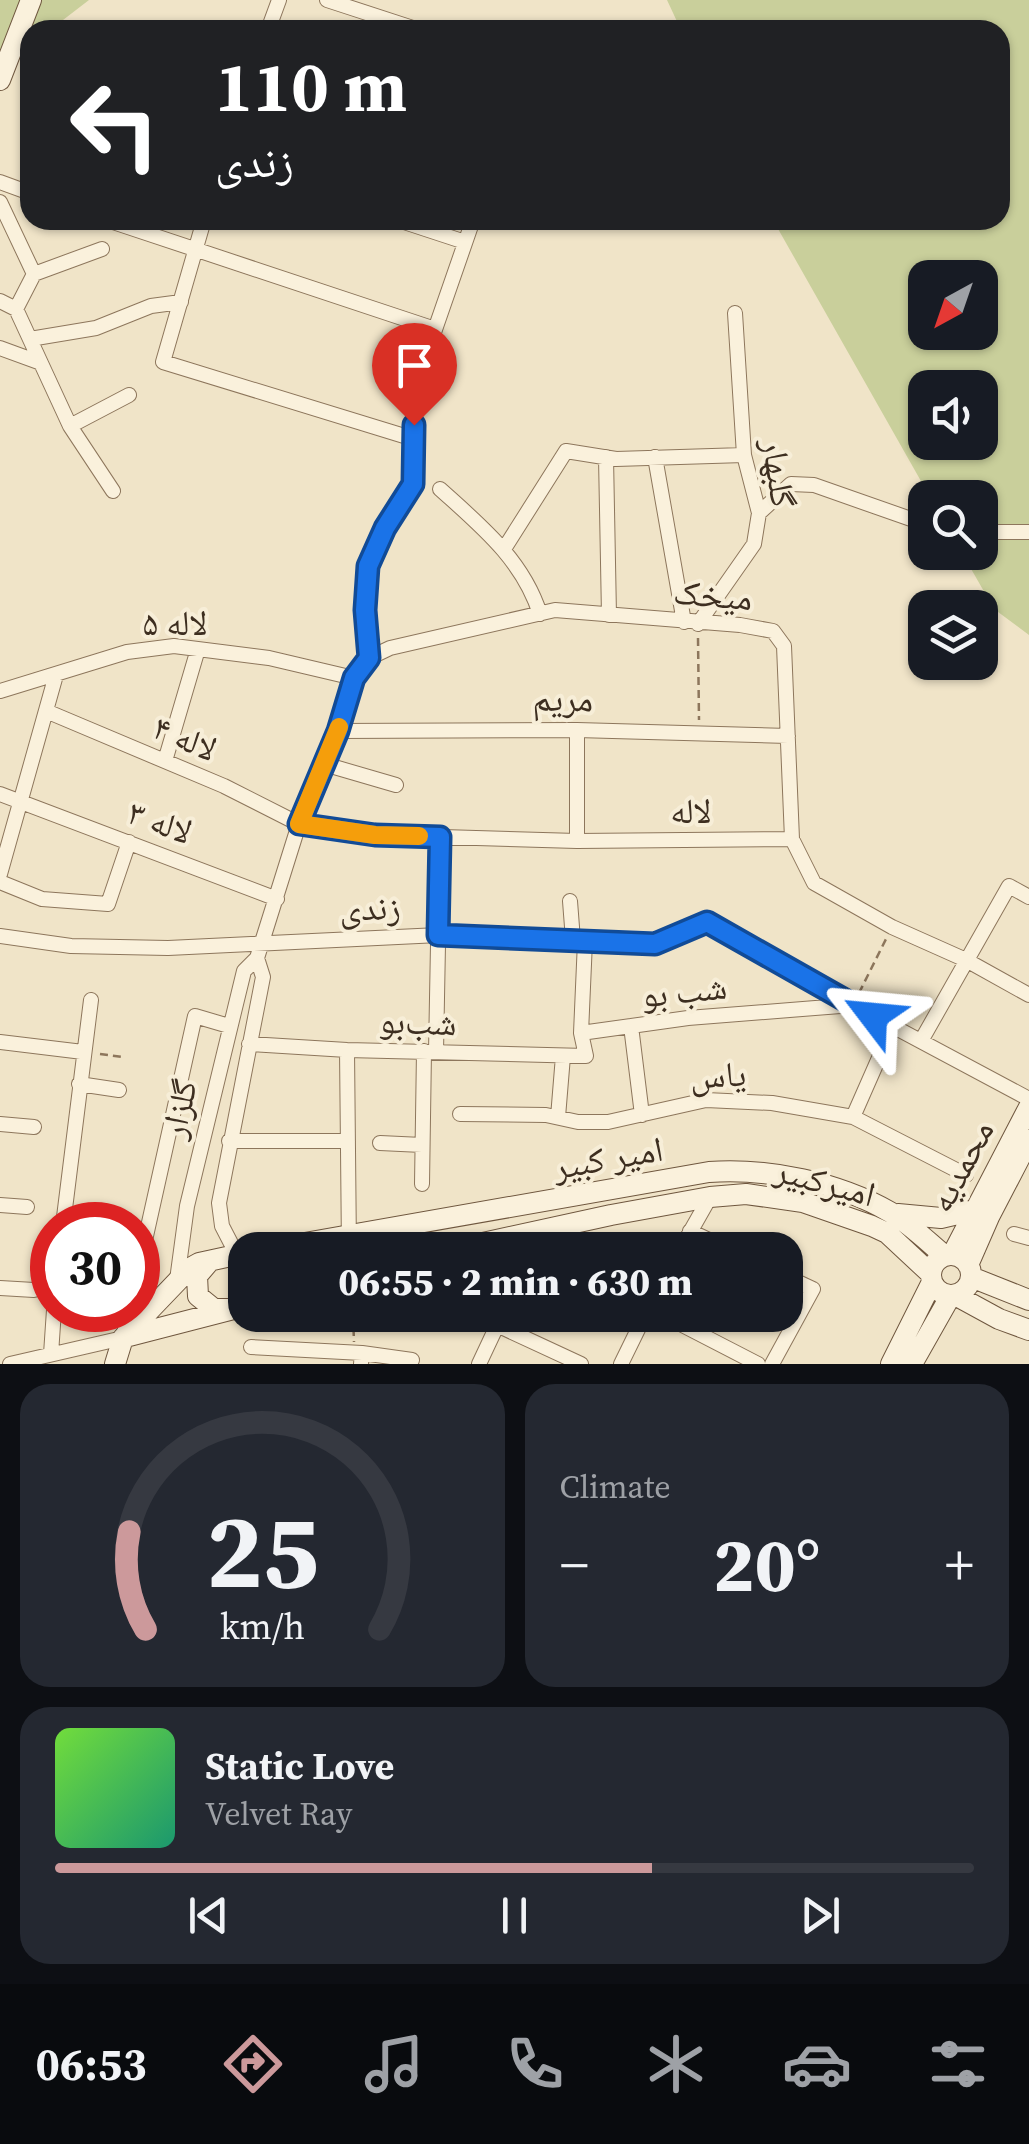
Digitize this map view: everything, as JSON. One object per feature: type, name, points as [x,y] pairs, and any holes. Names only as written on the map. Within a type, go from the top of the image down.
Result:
[{"type":"street","points":[[327,0],[388,20]]},
{"type":"street","points":[[0,80],[20,27]]},
{"type":"street","points":[[0,202],[34,274]]},
{"type":"street","points":[[138,230],[435,329]]},
{"type":"street","points":[[201,230],[163,362],[414,439]]},
{"type":"street","points":[[429,230],[466,242]]},
{"type":"street","points":[[354,678],[369,658],[365,610],[368,566],[385,528],[413,484],[421,370],[470,230]]},
{"type":"street","points":[[16,309],[34,274],[102,248]]},
{"type":"street","points":[[0,302],[16,309],[70,426],[113,491]]},
{"type":"street","points":[[30,340],[96,328],[151,306],[181,302]]},
{"type":"street","name":"گلبهار","points":[[691,623],[754,544],[759,513],[744,454],[735,314]]},
{"type":"street","points":[[0,348],[41,363]]},
{"type":"street","points":[[70,426],[129,395]]},
{"type":"street","points":[[504,549],[566,451],[606,458],[744,454]]},
{"type":"street","points":[[606,458],[609,615]]},
{"type":"street","points":[[655,458],[691,623]]},
{"type":"street","points":[[759,513],[791,484],[814,485],[908,518]]},
{"type":"street","points":[[440,489],[504,549],[531,586],[540,614]]},
{"type":"street","points":[[998,532],[1029,532]]},
{"type":"street","name":"میخک","points":[[369,658],[390,648],[555,610],[773,631],[784,646],[792,839]]},
{"type":"street","name":"لاله ۵","points":[[0,691],[139,650],[174,646],[269,658],[354,678]]},
{"type":"street","points":[[164,761],[198,649]]},
{"type":"street","points":[[0,874],[56,675]]},
{"type":"street","name":"گلزار","points":[[177,1281],[187,1206],[244,971],[257,958],[299,824],[338,731],[354,678]]},
{"type":"street","name":"لاله ۴","points":[[46,711],[299,824]]},
{"type":"street","points":[[577,841],[578,730]]},
{"type":"street","name":"مریم","points":[[338,731],[699,731],[788,736]]},
{"type":"street","points":[[324,764],[396,785]]},
{"type":"street","name":"لاله ۳","points":[[0,794],[278,899]]},
{"type":"street","name":"لاله","points":[[299,824],[375,835],[440,837],[577,841],[792,839]]},
{"type":"street","points":[[422,1184],[438,935],[440,837]]},
{"type":"street","points":[[792,839],[814,883],[1029,996]]},
{"type":"street","points":[[0,882],[42,899],[108,904],[128,842]]},
{"type":"street","points":[[921,1040],[1009,886],[1029,897]]},
{"type":"street","points":[[570,901],[579,941],[581,1033]]},
{"type":"street","name":"زندی","points":[[0,936],[72,946],[168,948],[438,935],[655,944],[707,922],[1029,1099]]},
{"type":"street","name":"گلزار","points":[[228,1235],[219,1211],[229,1141],[263,976],[257,958]]},
{"type":"street","points":[[66,1202],[91,1000]]},
{"type":"street","name":"شب بو","points":[[581,1033],[688,1018],[853,1005]]},
{"type":"street","points":[[154,1202],[195,1016],[229,1026]]},
{"type":"street","points":[[631,1026],[642,1114]]},
{"type":"street","points":[[853,1117],[894,1026]]},
{"type":"street","name":"شب‌بو","points":[[250,1044],[586,1056],[581,1033]]},
{"type":"street","points":[[0,1042],[83,1052]]},
{"type":"street","points":[[347,1050],[348,1232]]},
{"type":"street","points":[[558,1117],[563,1056]]},
{"type":"street","points":[[79,1084],[119,1090]]},
{"type":"street","name":"یاس","points":[[460,1114],[608,1122],[706,1100],[772,1103],[853,1117],[966,1174]]},
{"type":"street","name":"محمدیه","points":[[959,1263],[975,1210],[1029,1107]]},
{"type":"street","points":[[0,1124],[34,1126]]},
{"type":"street","name":"محمدیه","points":[[959,1263],[989,1217],[1029,1140]]},
{"type":"street","points":[[229,1141],[348,1141]]},
{"type":"street","points":[[380,1143],[422,1145]]},
{"type":"street","name":"امیر کبیر","points":[[396,1232],[502,1208],[709,1172],[745,1171],[828,1187],[889,1212],[959,1263],[1029,1300]]},
{"type":"street","points":[[690,1231],[710,1197]]},
{"type":"street","name":"امیرکبیر","points":[[561,1232],[710,1197],[771,1197],[838,1212],[887,1234],[932,1278]]},
{"type":"street","points":[[0,1205],[27,1208]]},
{"type":"street","points":[[502,1208],[507,1232]]},
{"type":"street","points":[[889,1212],[926,1218],[975,1210]]},
{"type":"street","points":[[123,1338],[190,1268],[228,1257]]},
{"type":"street","points":[[211,1261],[197,1276],[198,1296],[214,1309],[228,1308]]},
{"type":"street","points":[[890,1364],[932,1278],[936,1261],[959,1263],[964,1290],[953,1295],[912,1364]]},
{"type":"street","points":[[932,1278],[940,1292],[1029,1330]]},
{"type":"street","points":[[803,1284],[813,1289],[803,1307]]},
{"type":"street","points":[[0,1288],[30,1290]]},
{"type":"street","points":[[10,1364],[228,1310]]},
{"type":"street","points":[[51,1354],[52,1332]]},
{"type":"street","points":[[114,1364],[124,1332]]},
{"type":"street","points":[[479,1364],[494,1332]]},
{"type":"street","points":[[522,1332],[580,1364]]},
{"type":"street","points":[[621,1364],[637,1332]]},
{"type":"street","points":[[696,1332],[758,1364]]},
{"type":"street","points":[[772,1364],[789,1332]]},
{"type":"street","points":[[252,1347],[412,1360]]},
{"type":"path","points":[[691,623],[699,731]]},
{"type":"path","points":[[853,1005],[892,926]]},
{"type":"path","points":[[83,1052],[123,1057]]},
{"type":"path","points":[[355,1332],[359,1357]]},
{"type":"green space","points":[[0,0],[89,0],[63,20],[20,20],[20,54],[0,69]]},
{"type":"green space","points":[[667,0],[1029,0],[1029,635],[998,612],[998,590],[983,590],[972,570],[998,570],[998,480],[920,480],[909,460],[998,460],[998,370],[908,370],[908,458],[779,230],[1010,230],[1010,20],[676,20]]},
{"type":"slow traffic","points":[[339,727],[299,824],[375,835],[419,836]]},
{"type":"route","points":[[414,425],[413,484],[385,528],[368,566],[365,610],[369,658],[354,678],[338,731],[299,824],[375,835],[440,837],[438,935],[655,944],[707,922],[873,1016]]}]
